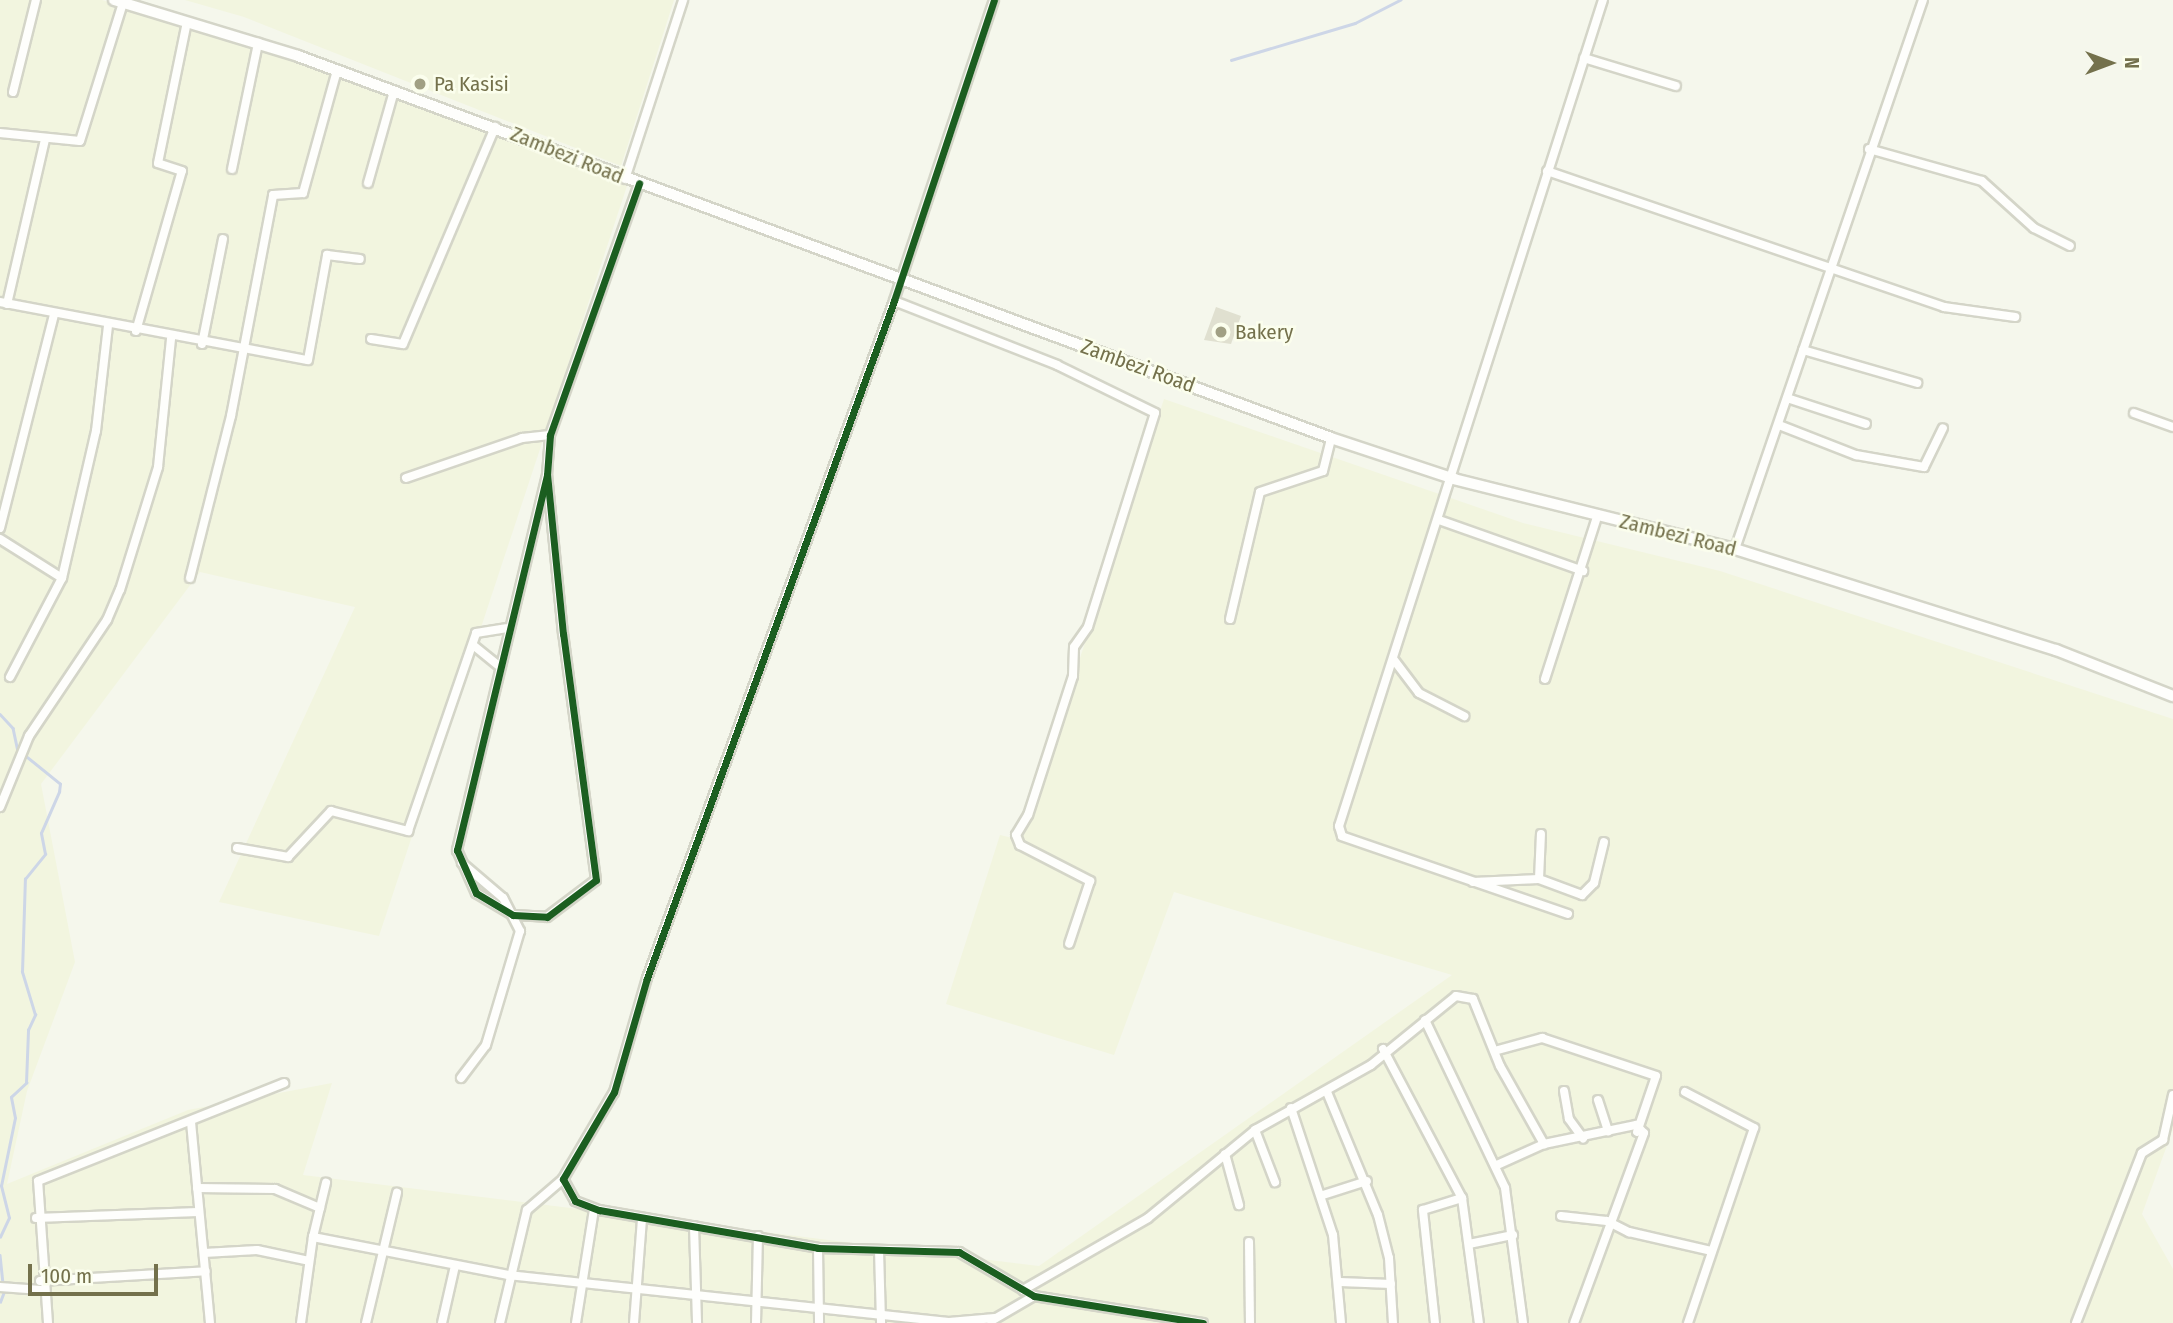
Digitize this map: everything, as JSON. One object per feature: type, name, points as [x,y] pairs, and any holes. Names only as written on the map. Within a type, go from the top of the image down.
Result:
[{"type":"main road","name":"Zambezi Road","points":[[118,1],[337,70],[495,127],[625,179],[901,277],[1331,438],[1454,479],[1735,549],[2056,650],[2173,696]]},
{"type":"street","points":[[13,92],[36,0]]},
{"type":"street","points":[[625,179],[683,0]]},
{"type":"street","points":[[500,1323],[508,1275],[527,1210],[563,1179],[614,1092],[701,825],[894,301],[995,0]]},
{"type":"street","points":[[1568,915],[1339,832],[1454,479],[1547,171],[1603,0]]},
{"type":"street","points":[[1735,549],[1779,425],[1869,149],[1923,0]]},
{"type":"street","points":[[0,133],[45,140],[80,141],[118,1]]},
{"type":"street","points":[[136,331],[182,171],[158,163],[187,22]]},
{"type":"street","points":[[232,170],[258,43]]},
{"type":"street","points":[[1584,58],[1676,86]]},
{"type":"street","points":[[190,578],[242,349],[273,195],[303,193],[337,70]]},
{"type":"street","points":[[368,183],[394,91]]},
{"type":"street","points":[[370,339],[403,344],[495,127]]},
{"type":"street","points":[[45,140],[3,303],[172,339],[308,360],[327,255],[360,259]]},
{"type":"street","points":[[1869,149],[1982,181],[2034,228],[2070,246]]},
{"type":"street","points":[[1547,171],[1812,258],[1828,269],[1970,314],[2015,317]]},
{"type":"street","points":[[547,475],[596,880],[547,917],[513,915],[476,893],[462,863],[459,835],[506,628],[547,475],[550,435],[639,183]]},
{"type":"street","points":[[202,344],[223,239]]},
{"type":"street","points":[[894,301],[1101,384],[1155,413],[1088,627],[1074,648],[1073,676],[1028,815],[1016,835],[1020,845],[1090,881],[1069,944]]},
{"type":"street","points":[[0,528],[54,314]]},
{"type":"street","points":[[10,677],[62,578],[96,431],[108,326]]},
{"type":"street","points":[[0,807],[29,736],[107,620],[120,590],[158,467],[172,339]]},
{"type":"street","points":[[1803,350],[1917,383]]},
{"type":"street","points":[[1787,398],[1866,424]]},
{"type":"street","points":[[2134,414],[2173,427]]},
{"type":"street","points":[[1779,425],[1856,455],[1924,467],[1943,428]]},
{"type":"street","points":[[406,478],[522,438],[550,435]]},
{"type":"street","points":[[1230,618],[1260,492],[1323,471],[1331,438]]},
{"type":"street","points":[[1545,678],[1583,571],[1598,514]]},
{"type":"street","points":[[1439,520],[1583,571]]},
{"type":"street","points":[[0,539],[62,578]]},
{"type":"street","points":[[237,848],[288,857],[331,811],[408,831],[476,633],[506,628]]},
{"type":"street","points":[[472,645],[498,665]]},
{"type":"street","points":[[1394,660],[1419,692],[1464,716]]},
{"type":"street","points":[[1539,879],[1541,834]]},
{"type":"street","points":[[1473,882],[1539,879],[1572,894],[1588,892],[1604,842]]},
{"type":"street","points":[[461,1078],[486,1045],[510,974],[520,931],[513,915],[462,863]]},
{"type":"street","points":[[1023,1290],[1148,1218],[1255,1130],[1371,1065],[1383,1049],[1467,995],[1498,1050],[1500,1066],[1544,1144]]},
{"type":"street","points":[[1425,1020],[1497,1166],[1513,1235],[1523,1323]]},
{"type":"street","points":[[1498,1050],[1542,1038],[1657,1076],[1637,1132]]},
{"type":"street","points":[[1383,1049],[1462,1198],[1479,1323]]},
{"type":"street","points":[[48,1323],[40,1281],[36,1218],[38,1181],[46,1174],[191,1122],[233,1099],[284,1083]]},
{"type":"street","points":[[1564,1091],[1569,1119],[1583,1138]]},
{"type":"street","points":[[1327,1092],[1367,1181],[1391,1284],[1392,1323]]},
{"type":"street","points":[[1685,1092],[1754,1128],[1688,1323]]},
{"type":"street","points":[[2163,1140],[2173,1095]]},
{"type":"street","points":[[1598,1100],[1608,1131]]},
{"type":"street","points":[[1292,1108],[1323,1195],[1340,1282],[1341,1323]]},
{"type":"street","points":[[191,1122],[210,1323]]},
{"type":"street","points":[[1497,1166],[1544,1144],[1636,1125],[1637,1132]]},
{"type":"street","points":[[1255,1130],[1275,1182]]},
{"type":"street","points":[[1574,1323],[1607,1221],[1643,1144],[1644,1133],[1637,1132]]},
{"type":"street","points":[[2076,1323],[2142,1153],[2163,1140],[2173,1140]]},
{"type":"street","points":[[1225,1154],[1240,1205]]},
{"type":"street","points":[[563,1179],[575,1201],[594,1209],[818,1248],[959,1252],[1034,1296],[1203,1323]]},
{"type":"street","points":[[1323,1195],[1367,1181]]},
{"type":"street","points":[[301,1323],[313,1237],[326,1183]]},
{"type":"street","points":[[197,1188],[275,1189],[320,1208]]},
{"type":"street","points":[[366,1323],[397,1193]]},
{"type":"street","points":[[1435,1323],[1423,1210],[1462,1198]]},
{"type":"street","points":[[576,1323],[580,1283],[594,1209]]},
{"type":"street","points":[[36,1218],[198,1212]]},
{"type":"street","points":[[1561,1216],[1607,1221],[1629,1232],[1711,1251]]},
{"type":"street","points":[[634,1323],[642,1219]]},
{"type":"street","points":[[694,1226],[697,1323]]},
{"type":"street","points":[[1469,1244],[1513,1235]]},
{"type":"street","points":[[313,1237],[508,1275],[697,1295],[755,1298],[949,1322],[992,1321],[1034,1296]]},
{"type":"street","points":[[755,1323],[758,1237]]},
{"type":"street","points":[[1249,1242],[1250,1323]]},
{"type":"street","points":[[818,1248],[819,1323]]},
{"type":"street","points":[[204,1253],[257,1250],[309,1261]]},
{"type":"street","points":[[879,1250],[881,1323]]},
{"type":"street","points":[[442,1323],[455,1266]]},
{"type":"street","points":[[40,1281],[206,1271]]},
{"type":"street","points":[[1340,1282],[1391,1284]]},
{"type":"street","points":[[0,1287],[41,1290]]},
{"type":"shaded area","points":[[0,0],[102,0],[254,44],[492,127],[627,186],[379,936],[219,902],[355,607],[200,572],[41,784],[75,962],[27,1091],[7,1184],[188,1110],[332,1083],[303,1175],[1039,1266],[1452,975],[1174,892],[1114,1055],[946,1004],[1000,835],[1021,840],[1164,399],[1523,523],[1720,571],[2173,719],[2173,1129],[2142,1214],[2173,1269],[2173,1323],[0,1323]]},
{"type":"shaded area","points":[[185,0],[674,0],[621,166],[244,17]]},
{"type":"building","name":"Bakery","points":[[1216,307],[1241,316],[1231,344],[1204,340]]},
{"type":"waterway","points":[[1231,60],[1355,23],[1400,0]]},
{"type":"waterway","points":[[0,714],[13,728],[18,751]]},
{"type":"waterway","points":[[0,1237],[9,1218],[1,1186],[15,1118],[11,1097],[26,1083],[28,1030],[35,1015],[22,972],[25,879],[45,854],[41,833],[60,784],[24,755]]},
{"type":"waterway","points":[[0,1255],[3,1283]]},
{"type":"waterway","points":[[0,1302],[3,1294]]},
{"type":"cycle path","points":[[994,0],[894,301],[647,978],[614,1092],[563,1179],[575,1201],[599,1210],[818,1248],[959,1252],[1034,1296],[1203,1323]]},
{"type":"cycle path","points":[[547,475],[457,850],[476,893],[513,915],[547,917],[596,880],[563,634],[547,475],[550,435],[639,183]]},
{"type":"place","name":"Pa Kasisi","points":[[420,84]]},
{"type":"place","name":"Bakery","points":[[1221,332]]}]
